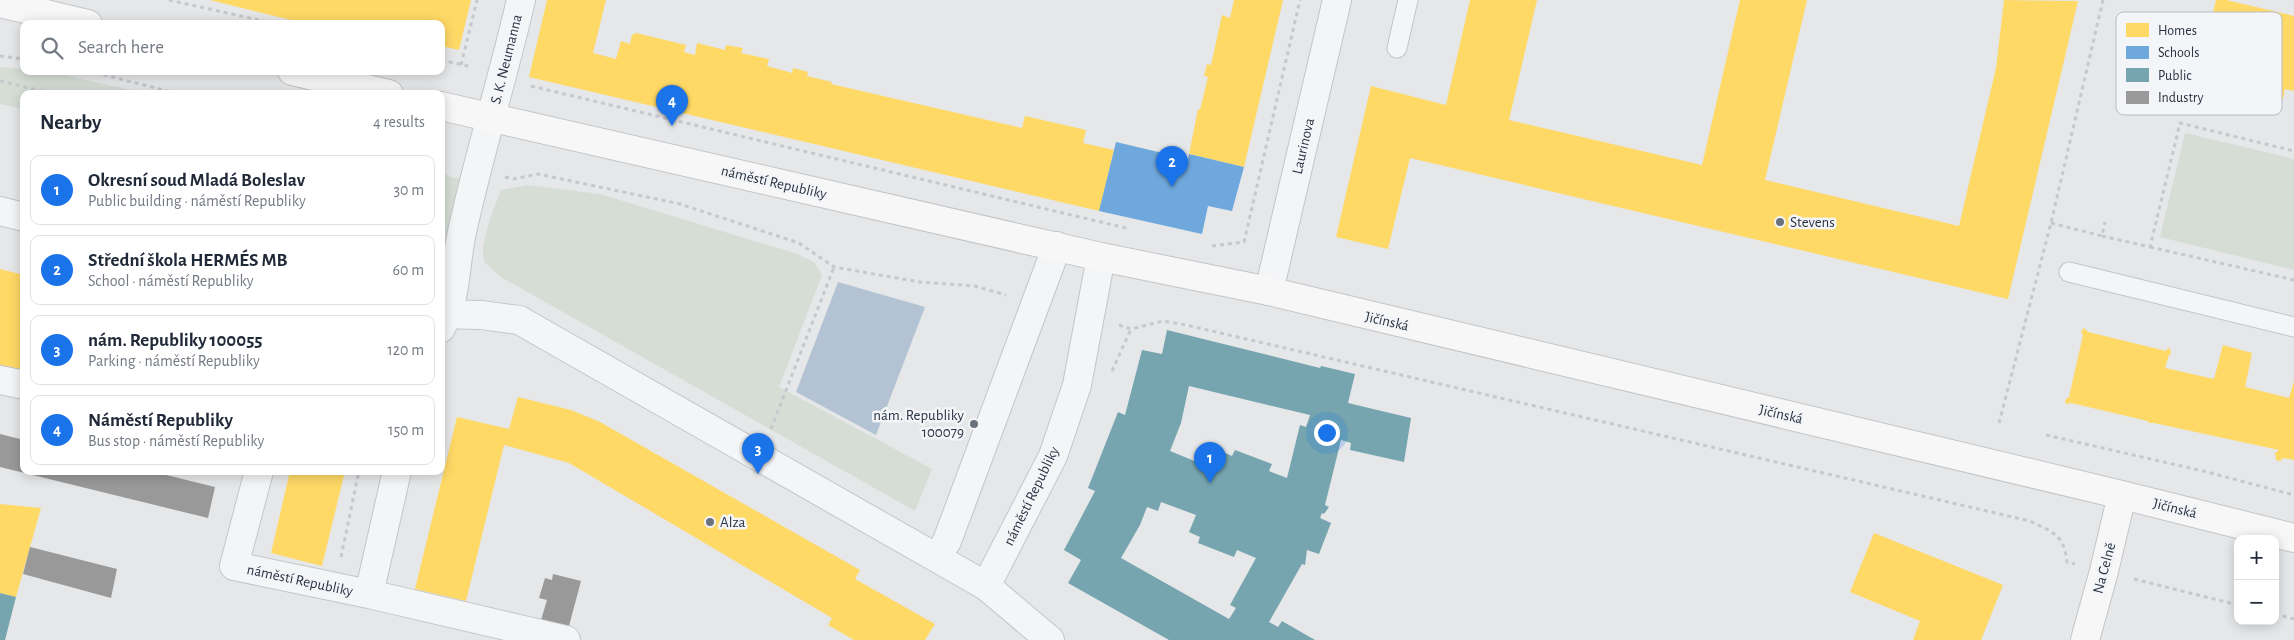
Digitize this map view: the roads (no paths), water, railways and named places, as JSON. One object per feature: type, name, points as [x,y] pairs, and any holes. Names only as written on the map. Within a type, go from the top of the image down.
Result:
[{"type":"street","name":"S. K. Neumanna","points":[[491,118],[521,0]]},
{"type":"street","name":"Laurinova","points":[[1268,292],[1337,0]]},
{"type":"street","points":[[0,3],[71,20]]},
{"type":"street","points":[[309,75],[372,90]]},
{"type":"street","name":"náměstí Republiky","points":[[445,107],[1101,257],[1268,292]]},
{"type":"street","points":[[445,310],[461,235],[491,118]]},
{"type":"street","points":[[0,211],[20,216]]},
{"type":"street","points":[[937,558],[948,541],[1057,246]]},
{"type":"street","name":"náměstí Republiky","points":[[986,586],[1053,456],[1076,385],[1101,257]]},
{"type":"street","name":"Jičínská","points":[[1268,292],[2122,495],[2294,538]]},
{"type":"street","points":[[445,319],[481,315],[519,320],[986,586],[1050,640]]},
{"type":"street","points":[[0,380],[20,384]]},
{"type":"street","name":"náměstí Republiky","points":[[258,475],[234,566],[369,594],[396,475]]},
{"type":"street","name":"Na Celně","points":[[2085,640],[2122,495]]},
{"type":"street","points":[[369,594],[566,640]]},
{"type":"lane","points":[[1397,48],[1408,0]]},
{"type":"lane","points":[[2069,272],[2294,327]]},
{"type":"water","points":[[838,282],[925,307],[876,435],[796,392]]},
{"type":"place","name":"Náměstí Republiky","points":[[672,126]]},
{"type":"place","name":"Střední škola HERMÉS MB","points":[[1172,187]]},
{"type":"place","name":"Stevens","points":[[1780,222]]},
{"type":"place","name":"nám. Republiky 100079","points":[[974,424]]},
{"type":"place","name":"nám. Republiky 100055","points":[[758,474]]},
{"type":"place","name":"Okresní soud Mladá Boleslav","points":[[1210,483]]},
{"type":"place","name":"Alza","points":[[710,522]]}]
